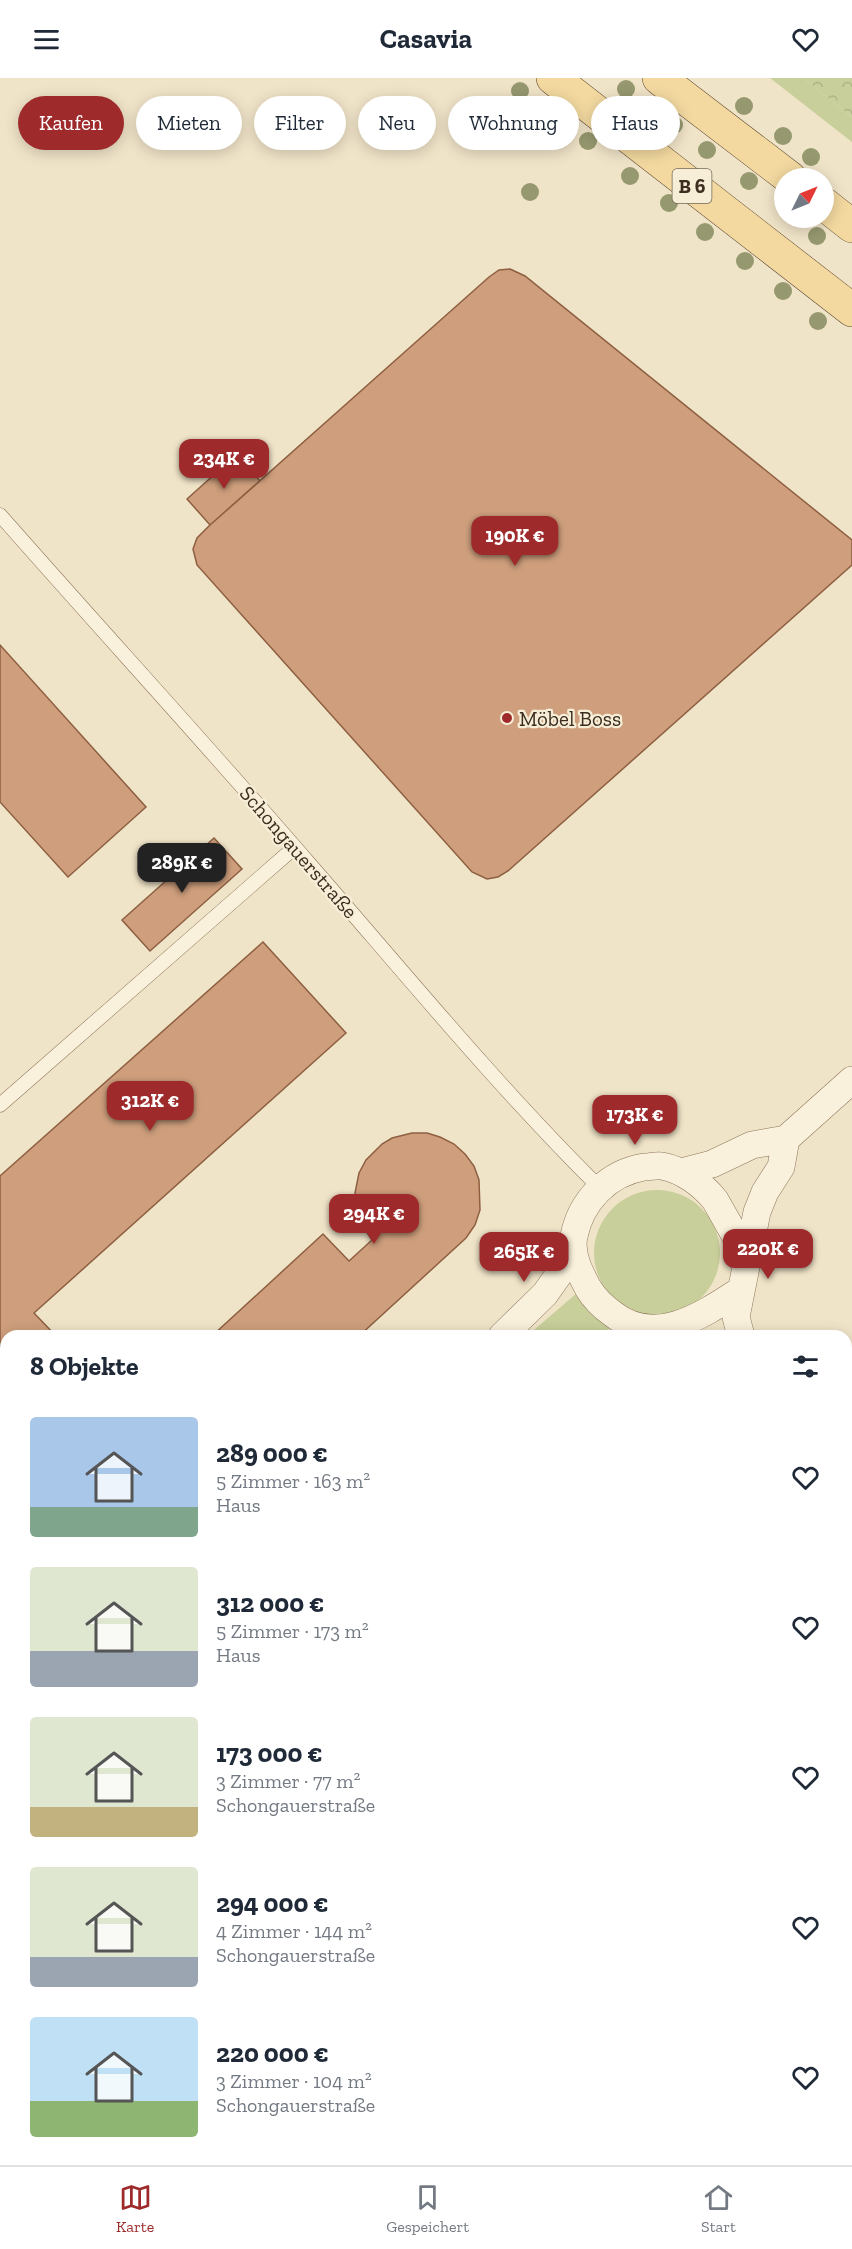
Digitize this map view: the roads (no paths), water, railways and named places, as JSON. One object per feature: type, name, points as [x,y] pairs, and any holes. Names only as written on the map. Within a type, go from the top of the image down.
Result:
[{"type":"main road","name":"B 6","points":[[553,78],[852,310]]},
{"type":"main road","points":[[659,78],[777,168]]},
{"type":"main road","points":[[834,212],[852,226]]},
{"type":"street","points":[[681,1172],[712,1164],[752,1145],[786,1139],[852,1080]]},
{"type":"street","points":[[732,1330],[749,1260],[757,1212],[765,1192],[781,1167],[786,1139]]},
{"type":"street","points":[[626,1330],[591,1293],[580,1274],[574,1253],[573,1238],[579,1216],[587,1203],[600,1188],[622,1173],[661,1165],[681,1172],[699,1184],[715,1200],[749,1260]]},
{"type":"street","points":[[508,1330],[545,1293],[574,1253]]},
{"type":"street","points":[[640,1330],[673,1326],[703,1314],[741,1290]]},
{"type":"lane","name":"Schongauerstraße","points":[[0,515],[295,847],[459,1036],[568,1157],[600,1188]]},
{"type":"lane","points":[[0,1106],[295,847]]},
{"type":"place","name":"Möbel Boss","points":[[507,718]]}]
